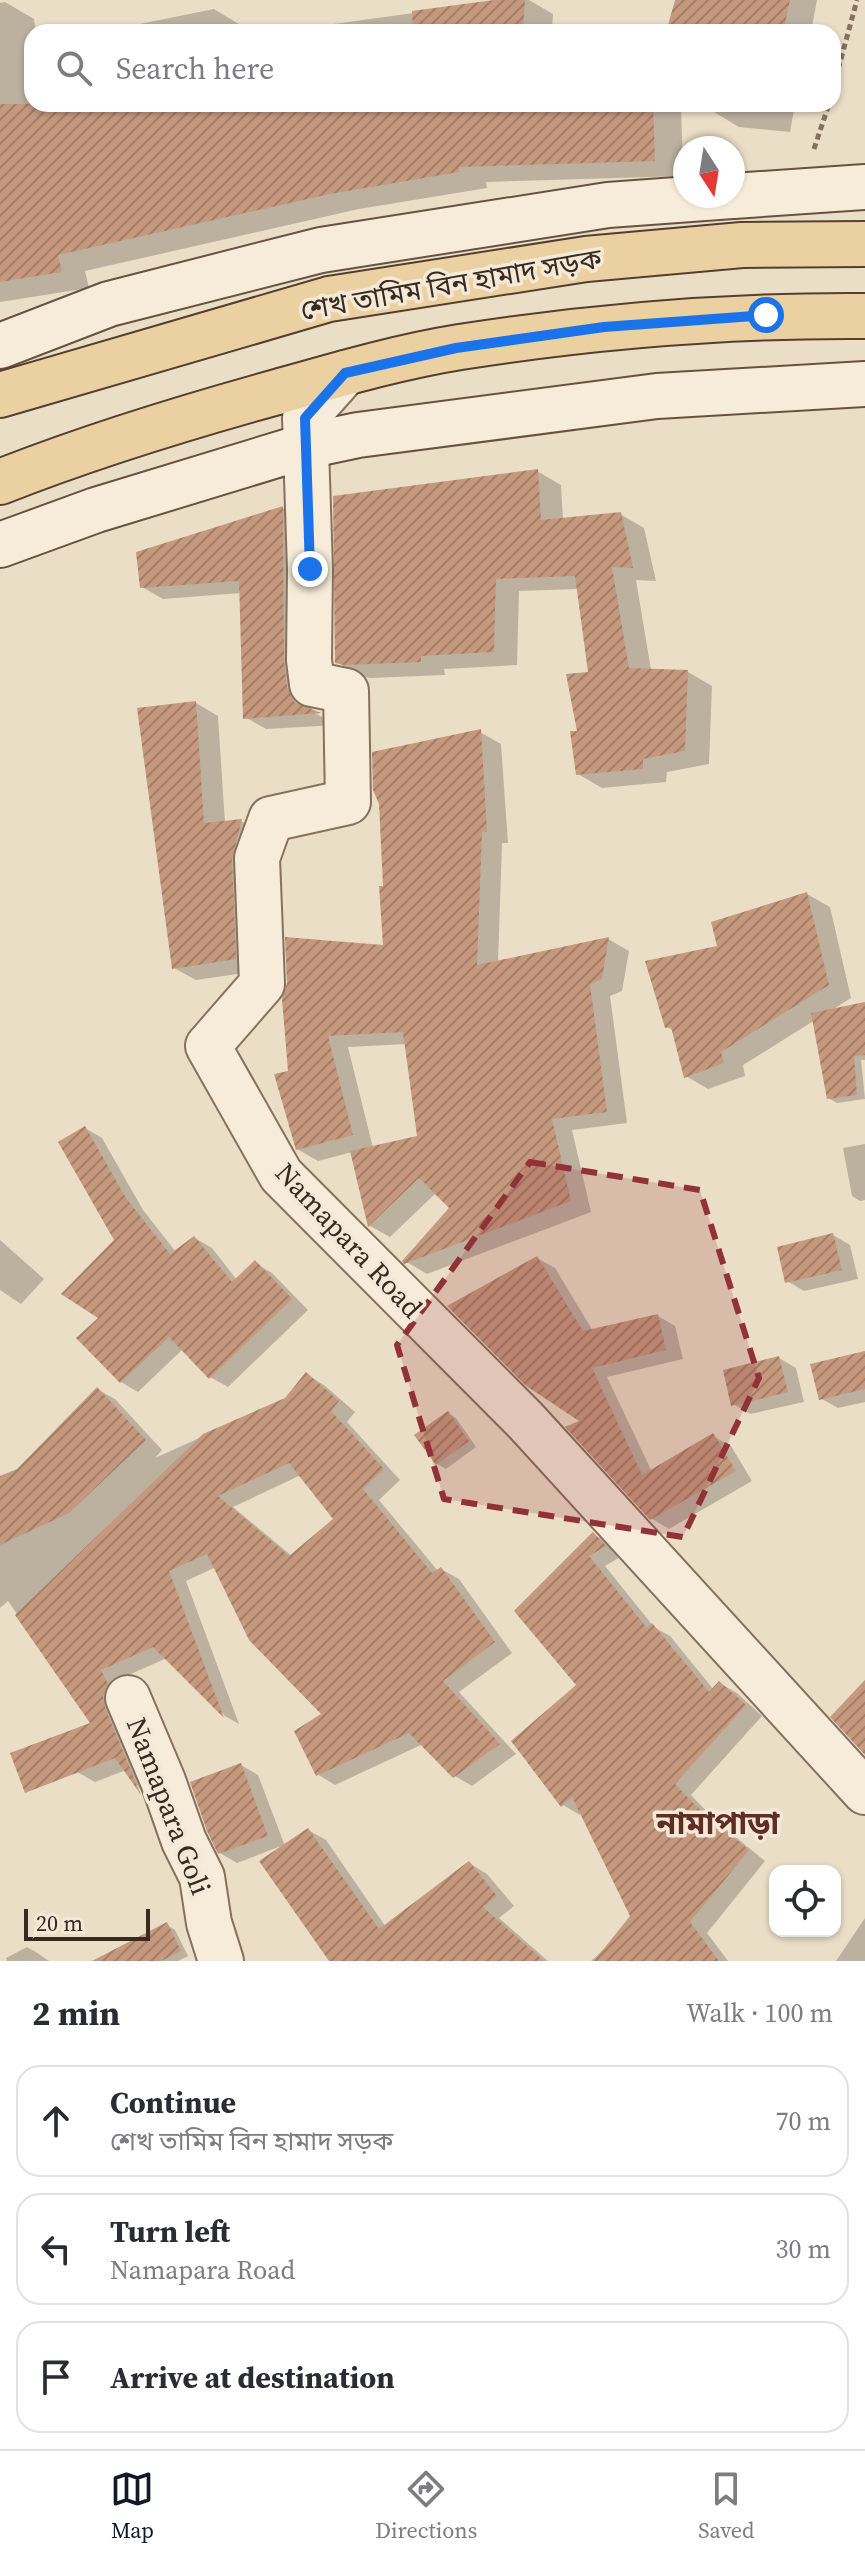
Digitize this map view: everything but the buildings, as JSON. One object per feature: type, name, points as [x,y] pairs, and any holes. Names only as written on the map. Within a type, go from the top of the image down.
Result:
[{"type":"main road","name":"শেখ তামিম বিন হামাদ সড়ক","points":[[0,395],[329,299],[586,259],[742,245],[865,244]]},
{"type":"main road","points":[[0,482],[169,422],[345,373],[456,348],[604,327],[766,315],[865,316]]},
{"type":"street","points":[[745,195],[865,187]]},
{"type":"street","points":[[0,346],[109,304],[321,250],[608,205],[673,200]]},
{"type":"street","name":"Namapara Road","points":[[345,373],[305,418],[310,569],[309,660],[312,684],[346,691],[348,802],[271,819],[257,858],[262,984],[208,1046],[281,1175],[525,1420],[865,1792]]},
{"type":"street","points":[[0,545],[96,510],[306,446],[358,435],[657,396],[865,384]]},
{"type":"street","name":"Namapara Goli","points":[[128,1698],[184,1841],[202,1877],[209,1923],[221,1961]]},
{"type":"path","points":[[841,59],[857,0]]},
{"type":"path","points":[[808,162],[820,137],[827,112]]},
{"type":"highlighted area","points":[[530,1162],[700,1190],[759,1378],[683,1537],[444,1499],[397,1345]]},
{"type":"district","name":"নামাপাড়া","points":[[718,1823]]},
{"type":"route","points":[[310,569],[305,418],[345,373],[456,348],[604,327],[766,315]]}]
